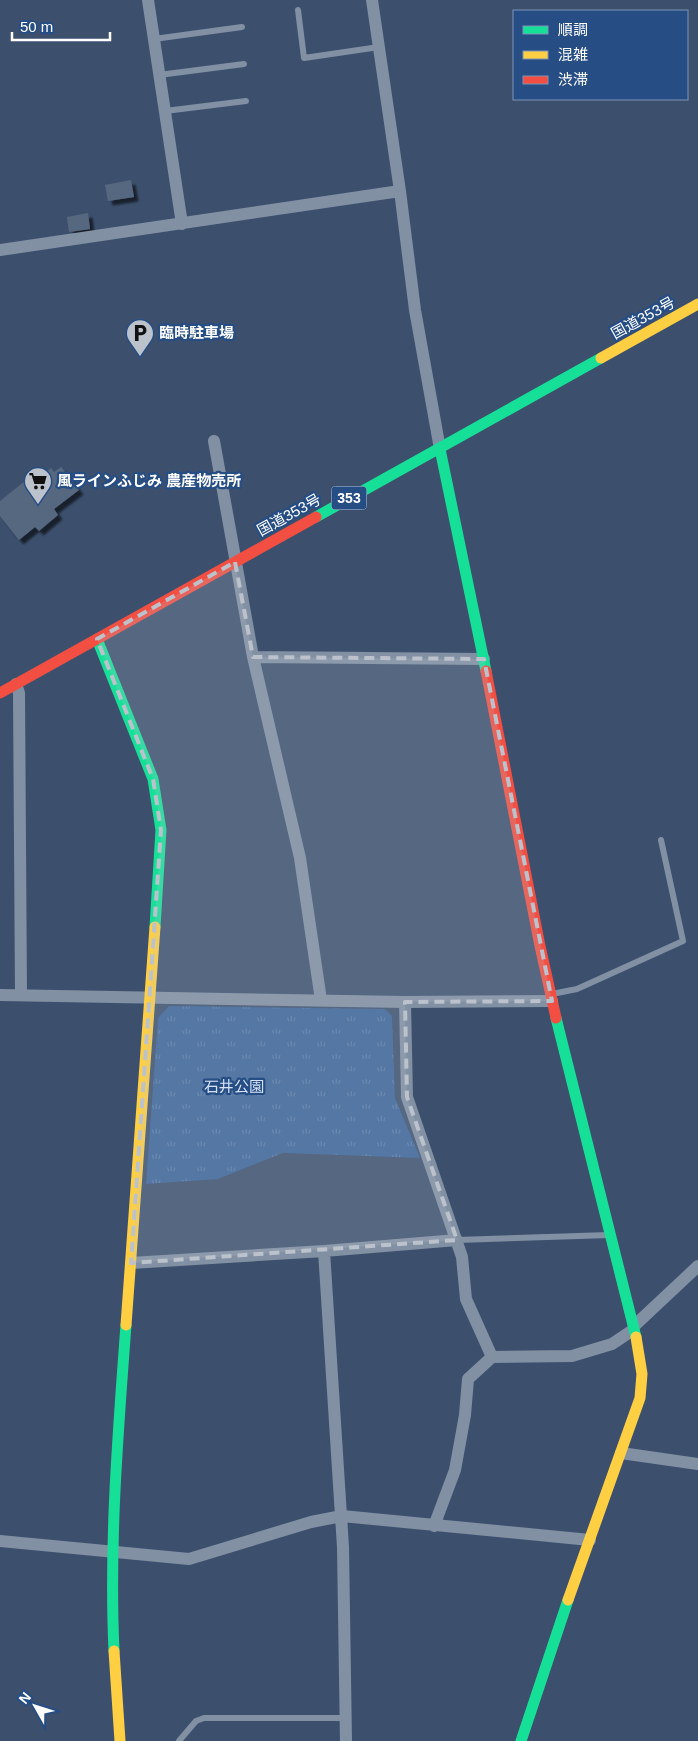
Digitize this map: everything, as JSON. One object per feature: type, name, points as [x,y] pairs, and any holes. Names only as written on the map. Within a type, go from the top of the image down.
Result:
[{"type":"main road","name":"国道353号","points":[[0,693],[698,304]]},
{"type":"main road","points":[[440,449],[551,997],[634,1326],[642,1374],[640,1398],[552,1646],[522,1741]]},
{"type":"main road","points":[[97,640],[153,779],[161,830],[132,1263],[118,1430],[112,1552],[114,1690],[120,1741]]},
{"type":"street","points":[[148,0],[182,224]]},
{"type":"street","points":[[372,0],[415,310],[440,449]]},
{"type":"street","points":[[0,250],[400,191]]},
{"type":"street","points":[[214,441],[253,657],[300,858],[321,1000]]},
{"type":"street","points":[[253,657],[484,659]]},
{"type":"street","points":[[16,684],[19,693],[21,995]]},
{"type":"street","points":[[0,996],[405,1002],[551,997]]},
{"type":"street","points":[[405,1002],[407,1097],[462,1257],[466,1299],[492,1357]]},
{"type":"street","points":[[132,1263],[324,1251],[457,1240]]},
{"type":"street","points":[[324,1251],[342,1516],[346,1741]]},
{"type":"street","points":[[434,1526],[455,1470],[465,1415],[468,1379],[492,1357],[572,1356],[612,1344],[633,1330],[634,1326],[698,1266]]},
{"type":"street","points":[[621,1453],[698,1464]]},
{"type":"street","points":[[0,1541],[190,1559],[311,1522],[342,1516],[590,1540]]},
{"type":"lane","points":[[298,10],[304,58],[379,47]]},
{"type":"lane","points":[[154,39],[242,27]]},
{"type":"lane","points":[[159,75],[244,64]]},
{"type":"lane","points":[[165,111],[246,101]]},
{"type":"lane","points":[[551,997],[577,988],[683,941],[661,840]]},
{"type":"lane","points":[[457,1240],[611,1235]]},
{"type":"lane","points":[[179,1741],[196,1721],[204,1718],[346,1718]]},
{"type":"highlighted area","points":[[235,562],[253,657],[484,659],[552,1001],[405,1002],[407,1097],[457,1240],[131,1263],[161,830],[153,779],[97,639]]},
{"type":"green space","name":"石井公園","points":[[169,1006],[385,1009],[392,1016],[395,1098],[420,1158],[283,1153],[218,1179],[146,1184],[158,1018]]},
{"type":"building","points":[[131,180],[134,197],[108,201],[105,185]]},
{"type":"building","points":[[88,213],[90,229],[69,232],[67,217]]},
{"type":"building","points":[[61,467],[79,490],[54,509],[58,515],[39,531],[35,527],[19,540],[0,516],[0,501],[30,477],[34,482],[51,468],[54,472]]},
{"type":"traffic: fast","points":[[316,517],[601,358]]},
{"type":"traffic: fast","points":[[440,449],[486,671]]},
{"type":"traffic: fast","points":[[97,639],[153,779],[161,830],[155,927]]},
{"type":"traffic: fast","points":[[556,1018],[636,1337]]},
{"type":"traffic: fast","points":[[114,1651],[113,1528],[126,1325]]},
{"type":"traffic: fast","points":[[521,1741],[568,1600]]},
{"type":"traffic: slow","points":[[601,358],[698,304]]},
{"type":"traffic: slow","points":[[126,1325],[155,927]]},
{"type":"traffic: slow","points":[[568,1600],[640,1398],[642,1374],[636,1337]]},
{"type":"traffic: slow","points":[[114,1651],[120,1741]]},
{"type":"traffic: jam","points":[[0,693],[316,517]]},
{"type":"traffic: jam","points":[[486,671],[556,1018]]},
{"type":"place","name":"臨時駐車場","points":[[140,357]]},
{"type":"place","name":"風ラインふじみ 農産物売所","points":[[38,505]]}]
